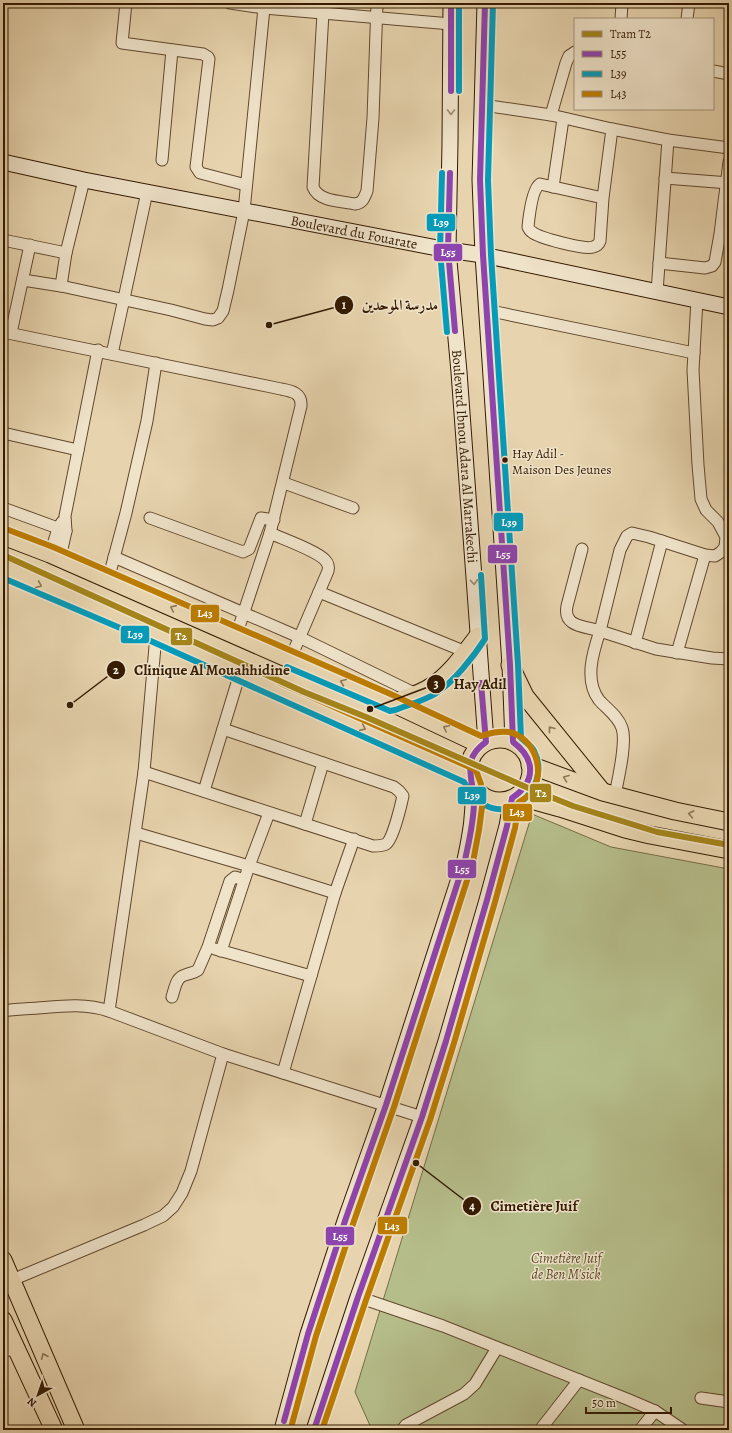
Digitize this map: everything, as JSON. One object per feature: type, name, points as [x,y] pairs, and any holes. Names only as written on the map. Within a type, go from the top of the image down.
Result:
[{"type":"main road","name":"Boulevard Ibnou Adara Al Marrakechi","points":[[451,3],[448,250],[460,388],[478,636],[484,744]]},
{"type":"main road","points":[[485,3],[480,180],[486,310],[510,665],[513,742]]},
{"type":"main road","name":"Boulevard du Fouarate","points":[[3,162],[84,180],[448,250],[483,255],[729,307]]},
{"type":"main road","points":[[3,536],[55,556],[484,744]]},
{"type":"main road","points":[[3,569],[156,635],[471,780],[477,791],[494,800],[503,801],[515,797],[560,808],[624,829],[729,850]]},
{"type":"main road","points":[[392,703],[431,687],[442,679],[478,636]]},
{"type":"main road","points":[[510,665],[525,696],[609,794]]},
{"type":"main road","points":[[282,1430],[308,1334],[346,1218],[386,1105],[465,860],[474,808],[469,768],[471,759],[475,752],[484,744],[499,739],[513,742],[526,754],[530,765],[530,777],[527,784],[515,797],[487,900],[422,1117],[358,1296],[314,1430]]},
{"type":"main road","points":[[530,765],[609,794],[676,811],[729,822]]},
{"type":"main road","points":[[3,1260],[76,1430]]},
{"type":"main road","points":[[3,1320],[10,1350],[54,1430]]},
{"type":"street","points":[[126,3],[122,43],[203,54],[208,57],[209,59],[196,167],[204,174],[246,185]]},
{"type":"street","points":[[230,3],[264,8],[451,24]]},
{"type":"street","points":[[323,13],[313,187],[319,196],[355,204],[363,201],[367,191],[373,118],[377,3]]},
{"type":"street","points":[[621,18],[622,3]]},
{"type":"street","points":[[687,18],[689,3]]},
{"type":"street","points":[[23,280],[61,286],[205,319],[213,320],[218,318],[223,311],[244,211],[264,8]]},
{"type":"street","points":[[162,160],[172,50]]},
{"type":"street","points":[[551,115],[566,62],[569,56],[574,53]]},
{"type":"street","points":[[714,71],[729,74]]},
{"type":"street","points":[[483,105],[551,115],[563,119],[668,140],[729,148]]},
{"type":"street","points":[[553,187],[563,119]]},
{"type":"street","points":[[603,198],[540,184],[536,186],[528,219],[528,227],[533,233],[554,241],[584,248],[598,245],[600,241],[603,198],[612,129]]},
{"type":"street","points":[[657,292],[668,140]]},
{"type":"street","points":[[659,263],[708,268],[715,262],[724,235],[729,162]]},
{"type":"street","points":[[665,178],[728,183]]},
{"type":"street","points":[[61,286],[66,253],[84,180]]},
{"type":"street","points":[[112,354],[147,192]]},
{"type":"street","points":[[3,240],[66,253]]},
{"type":"street","points":[[30,245],[23,280],[7,333],[98,350],[281,389],[297,394],[301,398],[302,406],[274,520],[236,636]]},
{"type":"street","points":[[609,794],[623,742],[622,730],[618,719],[598,698],[592,684],[591,671],[593,655],[623,541],[632,533],[705,555],[715,556],[721,552],[724,547],[726,537],[724,530],[706,510],[701,499],[693,370],[697,300]]},
{"type":"street","points":[[486,310],[694,353]]},
{"type":"street","points":[[55,556],[65,516],[98,350]]},
{"type":"street","points":[[108,580],[126,512],[147,421],[156,363]]},
{"type":"street","points":[[3,433],[78,450]]},
{"type":"street","points":[[284,483],[354,508]]},
{"type":"street","points":[[3,508],[62,530]]},
{"type":"street","points":[[150,518],[243,552],[249,549],[262,518],[274,520]]},
{"type":"street","points":[[270,533],[319,555],[326,560],[329,566],[319,592],[288,659]]},
{"type":"street","points":[[635,643],[662,541]]},
{"type":"street","points":[[582,549],[567,606],[567,617],[571,622],[656,649],[712,658],[729,659]]},
{"type":"street","points":[[678,653],[705,555]]},
{"type":"street","points":[[114,557],[299,637],[416,694]]},
{"type":"street","points":[[319,592],[466,652]]},
{"type":"street","points":[[109,1011],[144,772],[156,635]]},
{"type":"street","points":[[204,791],[240,673]]},
{"type":"street","points":[[144,772],[374,846],[382,846],[387,843],[403,796],[394,787],[223,730]]},
{"type":"street","points":[[305,824],[323,763]]},
{"type":"street","points":[[221,951],[244,880],[269,812]]},
{"type":"street","points":[[136,833],[249,866],[335,894]]},
{"type":"street","points":[[283,1073],[335,894],[354,839]]},
{"type":"street","points":[[172,997],[178,979],[183,975],[196,972],[198,970],[208,947],[230,881],[235,877],[244,880]]},
{"type":"street","points":[[208,947],[311,976]]},
{"type":"street","points":[[3,1011],[60,1006],[85,1005],[98,1007],[223,1054],[422,1117]]},
{"type":"street","points":[[12,1280],[144,1225],[163,1216],[172,1207],[182,1193],[191,1171],[223,1054]]},
{"type":"street","points":[[358,1296],[443,1326],[655,1411],[683,1430]]},
{"type":"street","points":[[402,1430],[406,1425],[464,1394],[475,1384],[497,1348]]},
{"type":"street","points":[[540,1430],[579,1380]]},
{"type":"street","points":[[702,1398],[729,1402]]},
{"type":"street","points":[[640,1430],[655,1411]]},
{"type":"green space","name":"Cimetière Juif de Ben M'sick","points":[[532,814],[611,847],[729,869],[729,1430],[372,1430],[355,1392]]},
{"type":"tram line","name":"T2","points":[[3,555],[304,692],[573,806],[657,832],[729,845]]},
{"type":"transit line","name":"L55","points":[[451,3],[451,91]]},
{"type":"transit line","name":"L39","points":[[459,3],[459,91]]},
{"type":"transit line","name":"L55","points":[[314,1430],[358,1297],[422,1117],[446,1041],[487,900],[507,826],[512,798],[526,785],[530,770],[526,756],[513,742],[510,665],[483,255],[480,180],[485,3]]},
{"type":"transit line","name":"L39","points":[[3,578],[153,642],[464,782],[471,795],[485,805],[496,809],[508,808],[518,804],[527,796],[534,787],[538,775],[538,763],[533,749],[521,738],[518,664],[491,255],[488,180],[493,3]]},
{"type":"transit line","name":"L39","points":[[442,173],[440,251],[447,332]]},
{"type":"transit line","name":"L55","points":[[450,173],[448,250],[455,331]]},
{"type":"transit line","name":"L43","points":[[6,529],[53,547],[395,696],[481,736],[501,732],[509,732],[518,735],[526,741],[536,758],[538,777],[535,787],[529,795],[519,802],[515,828],[495,902],[430,1120],[366,1300],[322,1430]]},
{"type":"transit line","name":"L39","points":[[287,667],[390,711],[415,703],[435,694],[456,676],[485,639],[481,575]]},
{"type":"transit line","name":"L43","points":[[280,683],[474,769],[481,784],[482,807],[473,862],[394,1107],[316,1336],[292,1424]]},
{"type":"transit line","name":"L55","points":[[284,1421],[308,1334],[346,1218],[386,1105],[465,860],[474,808],[470,766],[473,755],[486,742],[481,683]]},
{"type":"place","name":"مدرسة الموحدين","points":[[269,325]]},
{"type":"place","name":"Hay Adil - Maison Des Jeunes","points":[[505,460]]},
{"type":"place","name":"Clinique Al Mouahhidine","points":[[70,705]]},
{"type":"place","name":"Hay Adil","points":[[370,709]]},
{"type":"place","name":"Cimetière Juif","points":[[416,1163]]}]
